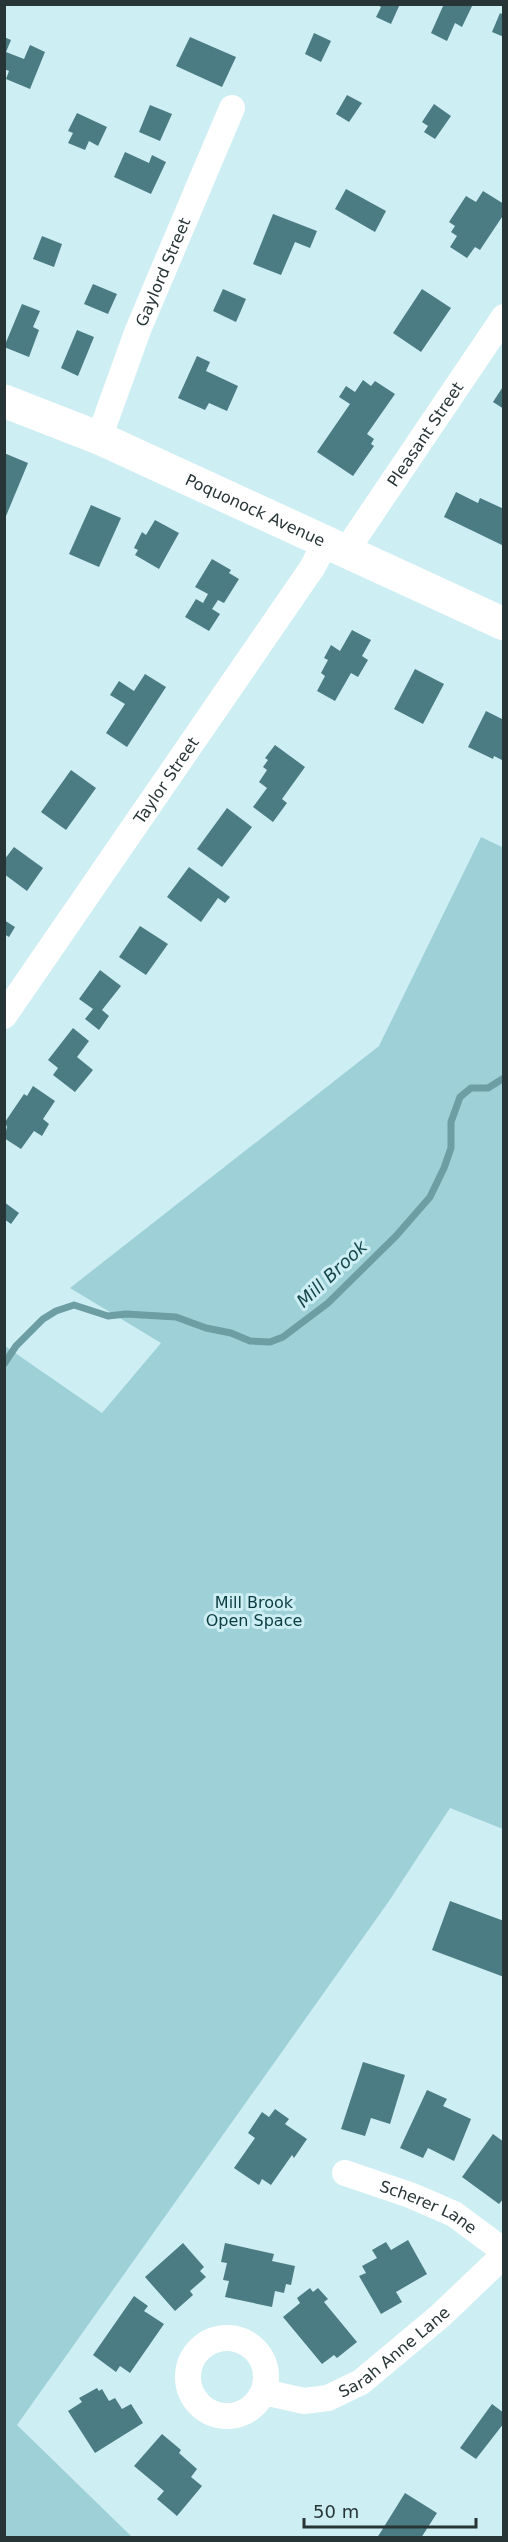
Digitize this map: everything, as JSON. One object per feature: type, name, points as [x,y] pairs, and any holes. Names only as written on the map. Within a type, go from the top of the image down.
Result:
[{"type":"main road","name":"Poquonock Avenue","points":[[4,401],[99,438],[504,624]]},
{"type":"street","name":"Gaylord Street","points":[[99,438],[138,330],[232,108]]},
{"type":"street","name":"Pleasant Street","points":[[336,547],[504,317]]},
{"type":"street","name":"Taylor Street","points":[[4,1016],[305,578],[336,547]]},
{"type":"street","name":"Scherer Lane","points":[[345,2174],[410,2195],[454,2214],[504,2253]]},
{"type":"street","name":"Sarah Anne Lane","points":[[264,2392],[304,2401],[328,2398],[361,2382],[440,2316],[504,2253]]},
{"type":"green space","name":"Mill Brook Open Space","points":[[481,837],[504,848],[503,1829],[450,1808],[389,1901],[17,2425],[132,2537],[5,2537],[5,1346],[102,1413],[161,1343],[70,1288],[379,1046]]},
{"type":"building","points":[[376,4],[400,4],[391,24],[376,17],[381,7]]},
{"type":"building","points":[[444,4],[473,4],[462,27],[455,23],[447,41],[431,33]]},
{"type":"building","points":[[500,13],[504,15],[504,37],[492,32]]},
{"type":"building","points":[[314,33],[331,41],[321,62],[305,54]]},
{"type":"building","points":[[4,37],[11,40],[6,52],[24,59],[30,45],[45,52],[30,89],[6,79],[9,71],[4,69]]},
{"type":"building","points":[[190,37],[236,57],[222,87],[176,66]]},
{"type":"building","points":[[347,95],[362,103],[349,122],[336,114]]},
{"type":"building","points":[[434,104],[451,116],[435,139],[424,132],[428,126],[422,122]]},
{"type":"building","points":[[150,105],[172,114],[160,141],[139,132]]},
{"type":"building","points":[[77,113],[107,127],[98,146],[89,141],[85,150],[68,143],[73,133],[68,131]]},
{"type":"building","points":[[125,152],[149,163],[152,155],[166,162],[151,194],[114,177]]},
{"type":"building","points":[[346,189],[386,211],[375,232],[335,209]]},
{"type":"building","points":[[483,191],[504,204],[504,214],[480,250],[475,247],[467,258],[450,247],[457,236],[451,232],[455,226],[449,222],[466,196],[476,202]]},
{"type":"building","points":[[273,214],[317,231],[310,248],[295,242],[281,275],[253,264]]},
{"type":"building","points":[[42,236],[62,244],[54,267],[33,259]]},
{"type":"building","points":[[93,284],[117,294],[108,314],[84,304]]},
{"type":"building","points":[[223,289],[246,299],[236,322],[213,311]]},
{"type":"building","points":[[422,289],[451,308],[421,352],[393,333]]},
{"type":"building","points":[[22,304],[40,311],[33,327],[39,330],[29,357],[4,347]]},
{"type":"building","points":[[77,330],[94,337],[78,376],[61,368]]},
{"type":"building","points":[[197,356],[210,362],[206,371],[238,386],[227,411],[209,403],[205,410],[178,398]]},
{"type":"building","points":[[363,380],[371,386],[375,381],[395,394],[367,434],[374,439],[371,444],[374,446],[353,476],[317,452],[350,404],[339,397],[346,386],[355,392]]},
{"type":"building","points":[[504,385],[504,409],[493,402]]},
{"type":"building","points":[[4,453],[28,463],[6,516],[4,515]]},
{"type":"building","points":[[456,492],[478,503],[480,498],[504,509],[504,546],[444,517]]},
{"type":"building","points":[[91,505],[121,518],[99,567],[69,554]]},
{"type":"building","points":[[155,520],[179,533],[159,569],[135,555],[138,550],[134,548],[142,532],[146,535]]},
{"type":"building","points":[[212,559],[231,570],[229,573],[239,579],[224,603],[218,600],[212,609],[220,614],[209,631],[185,617],[196,599],[203,603],[208,594],[195,587]]},
{"type":"building","points":[[352,630],[371,640],[362,656],[368,660],[358,677],[351,673],[335,701],[317,691],[325,676],[321,673],[328,660],[324,658],[331,645],[340,651]]},
{"type":"building","points":[[415,669],[444,684],[423,724],[394,709]]},
{"type":"building","points":[[145,674],[166,687],[127,747],[106,733],[125,704],[110,695],[119,681],[134,691]]},
{"type":"building","points":[[486,711],[504,720],[504,761],[494,756],[493,759],[468,747]]},
{"type":"building","points":[[275,745],[305,767],[282,799],[287,803],[273,822],[253,807],[267,788],[259,782],[267,770],[263,767],[268,760],[265,758]]},
{"type":"building","points":[[71,770],[96,788],[66,830],[41,812]]},
{"type":"building","points":[[227,808],[252,827],[222,867],[197,849]]},
{"type":"building","points":[[14,847],[43,868],[27,891],[4,874],[4,860]]},
{"type":"building","points":[[189,867],[230,897],[225,903],[218,898],[201,922],[167,897]]},
{"type":"building","points":[[4,920],[15,927],[9,937],[4,934]]},
{"type":"building","points":[[140,926],[168,944],[146,975],[119,957]]},
{"type":"building","points":[[100,970],[121,986],[102,1010],[109,1016],[99,1030],[85,1019],[93,1009],[79,999]]},
{"type":"building","points":[[73,1028],[89,1041],[77,1057],[93,1070],[75,1092],[53,1075],[58,1068],[48,1060]]},
{"type":"building","points":[[33,1086],[55,1101],[43,1119],[49,1124],[42,1136],[34,1131],[21,1149],[4,1138],[7,1127],[5,1122],[24,1094],[27,1096]]},
{"type":"building","points":[[4,1202],[19,1213],[11,1224],[4,1219]]},
{"type":"building","points":[[450,1901],[504,1921],[504,1977],[432,1950]]},
{"type":"building","points":[[363,2062],[405,2075],[390,2124],[371,2118],[365,2136],[341,2129]]},
{"type":"building","points":[[427,2090],[447,2099],[443,2106],[471,2119],[454,2161],[428,2148],[423,2158],[400,2148]]},
{"type":"building","points":[[275,2109],[289,2119],[285,2124],[307,2139],[294,2158],[292,2155],[271,2185],[262,2179],[259,2185],[234,2168],[255,2138],[248,2133],[262,2112],[269,2117]]},
{"type":"building","points":[[493,2134],[504,2142],[504,2198],[499,2204],[462,2177]]},
{"type":"building","points":[[408,2240],[427,2274],[396,2292],[402,2302],[381,2314],[359,2276],[366,2273],[362,2266],[377,2258],[372,2250],[386,2242],[391,2250]]},
{"type":"building","points":[[183,2243],[204,2267],[200,2271],[206,2277],[190,2291],[193,2295],[175,2311],[145,2277]]},
{"type":"building","points":[[225,2243],[274,2254],[272,2261],[295,2266],[291,2285],[286,2284],[284,2293],[275,2291],[272,2307],[225,2297],[229,2281],[223,2280],[227,2263],[221,2262]]},
{"type":"building","points":[[310,2288],[313,2292],[318,2288],[328,2299],[324,2302],[357,2342],[337,2358],[334,2355],[322,2364],[283,2317],[300,2303],[297,2298]]},
{"type":"building","points":[[134,2296],[148,2306],[144,2311],[164,2324],[130,2373],[120,2366],[116,2372],[93,2355]]},
{"type":"building","points":[[97,2388],[99,2391],[102,2389],[109,2401],[115,2398],[122,2409],[131,2404],[143,2423],[95,2453],[68,2411],[82,2402],[79,2398]]},
{"type":"building","points":[[492,2404],[504,2413],[504,2423],[476,2459],[460,2448]]},
{"type":"building","points":[[162,2434],[181,2450],[179,2453],[197,2469],[191,2477],[202,2486],[177,2516],[157,2499],[164,2491],[134,2466]]},
{"type":"building","points":[[405,2493],[437,2513],[421,2538],[377,2538]]},
{"type":"waterway","name":"Mill Brook","points":[[4,1364],[16,1346],[43,1319],[56,1311],[74,1305],[108,1316],[126,1314],[176,1317],[250,1341],[270,1342],[283,1337],[328,1303],[396,1236],[430,1197],[451,1148],[451,1122],[460,1097],[471,1088],[488,1088],[504,1078]]}]
